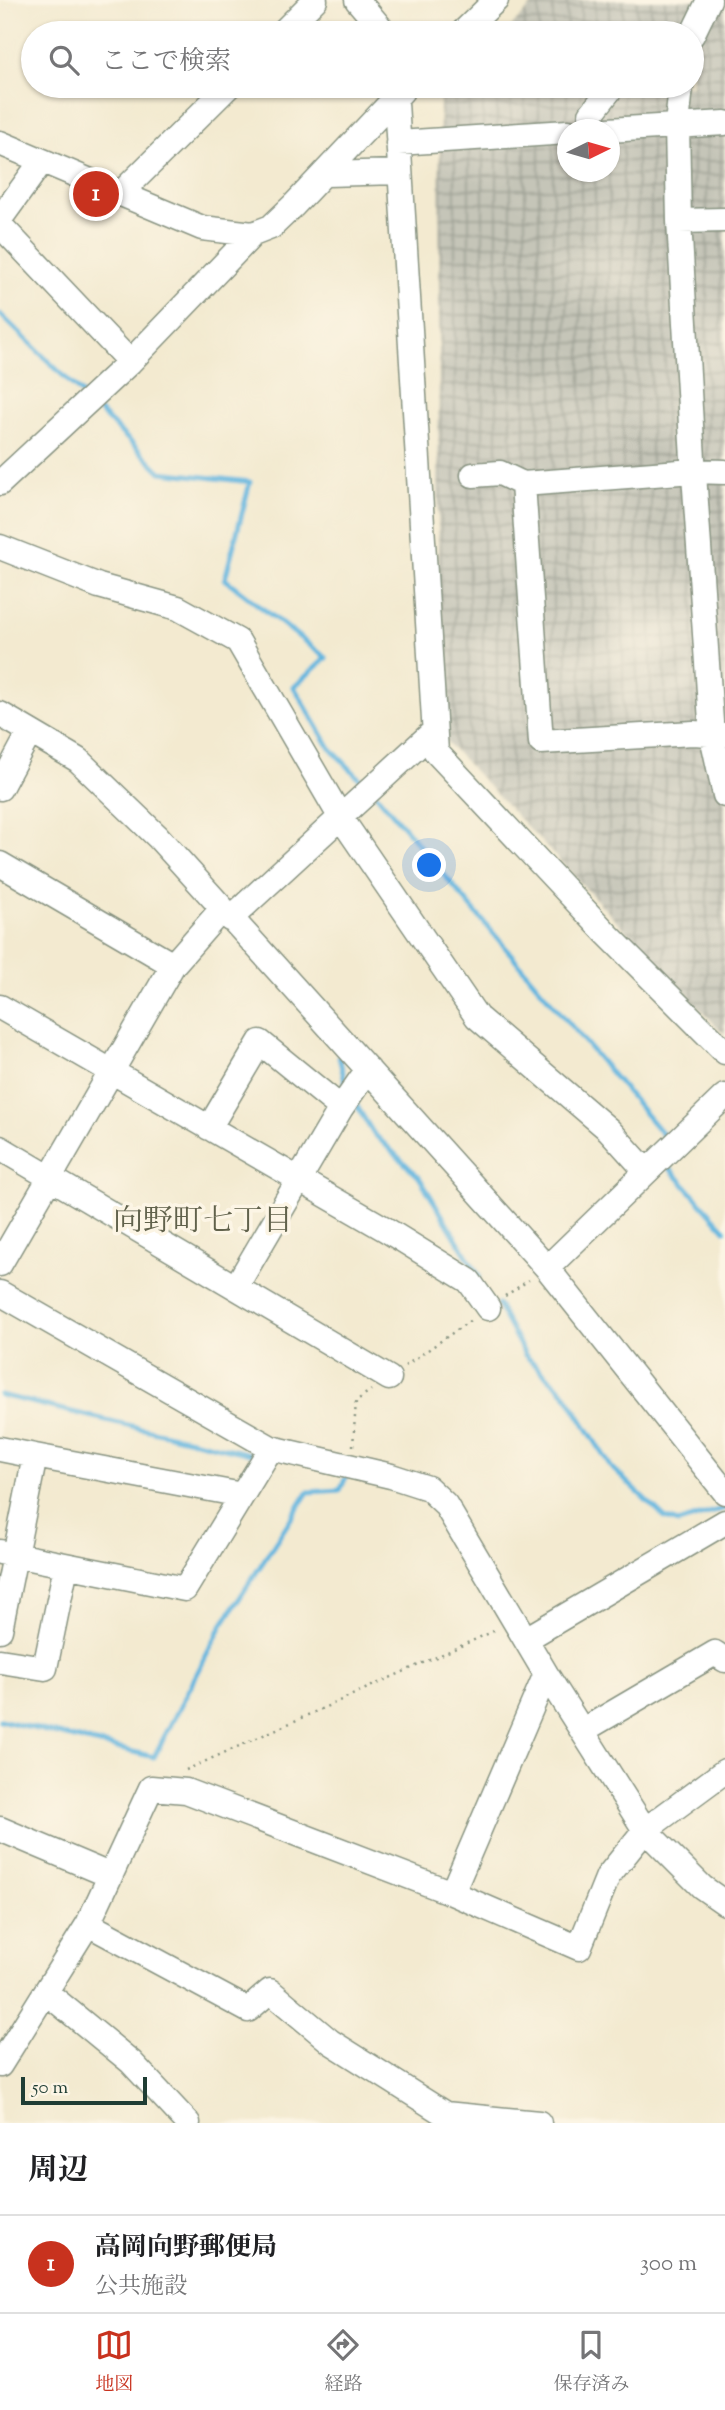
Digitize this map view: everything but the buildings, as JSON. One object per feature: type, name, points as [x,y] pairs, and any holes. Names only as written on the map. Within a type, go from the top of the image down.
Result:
[{"type":"street","points":[[294,21],[315,0]]},
{"type":"street","points":[[357,0],[375,21]]},
{"type":"street","points":[[474,21],[496,0]]},
{"type":"street","points":[[699,21],[709,0]]},
{"type":"street","points":[[121,193],[217,98]]},
{"type":"street","points":[[0,483],[130,362],[253,234],[271,227],[326,174],[392,98]]},
{"type":"street","points":[[400,98],[399,172],[436,752],[607,934],[725,1052]]},
{"type":"street","points":[[591,119],[591,114],[604,98]]},
{"type":"street","points":[[680,98],[677,125],[679,221],[694,471],[725,795]]},
{"type":"street","points":[[620,129],[725,122]]},
{"type":"street","points":[[398,143],[557,133]]},
{"type":"street","points":[[0,143],[202,228],[253,234]]},
{"type":"street","points":[[0,219],[42,160]]},
{"type":"street","points":[[326,174],[399,172]]},
{"type":"street","points":[[679,221],[725,220]]},
{"type":"street","points":[[0,225],[130,362]]},
{"type":"street","points":[[473,475],[500,472],[523,484],[694,471],[725,472]]},
{"type":"street","points":[[523,484],[541,742],[693,733],[718,736]]},
{"type":"street","points":[[0,547],[99,586],[178,608],[239,641],[341,818],[477,1017],[608,1130],[646,1171]]},
{"type":"street","points":[[0,714],[78,760],[159,837],[547,1268],[725,1492]]},
{"type":"street","points":[[0,788],[30,732]]},
{"type":"street","points":[[0,1264],[173,965],[226,914],[341,818],[433,732]]},
{"type":"street","points":[[0,864],[173,965]]},
{"type":"street","points":[[0,1007],[385,1228],[469,1281],[488,1308]]},
{"type":"street","points":[[209,1128],[260,1042],[341,1108]]},
{"type":"street","points":[[237,1285],[341,1108],[368,1069]]},
{"type":"street","points":[[547,1268],[725,1096]]},
{"type":"street","points":[[0,1148],[237,1285],[389,1378]]},
{"type":"street","points":[[0,1293],[271,1448],[428,1488],[445,1504],[546,1674],[645,1830],[702,1886],[725,1903]]},
{"type":"street","points":[[8,1553],[185,1589],[271,1448]]},
{"type":"street","points":[[0,1449],[242,1495]]},
{"type":"street","points":[[0,1630],[8,1553],[34,1456]]},
{"type":"street","points":[[521,1631],[725,1522]]},
{"type":"street","points":[[0,1661],[45,1668],[66,1566]]},
{"type":"street","points":[[582,1731],[715,1653],[725,1660]]},
{"type":"street","points":[[452,1894],[546,1674]]},
{"type":"street","points":[[0,2065],[88,1924],[151,1788],[186,1791],[452,1894],[579,1948],[608,1876],[645,1830],[725,1771]]},
{"type":"street","points":[[0,1829],[109,1875]]},
{"type":"street","points":[[88,1924],[248,2010],[270,1992],[331,2042],[443,2118],[539,2123]]},
{"type":"street","points":[[47,1993],[131,2062],[188,2123]]},
{"type":"path","points":[[351,1467],[356,1401],[547,1268]]},
{"type":"path","points":[[151,1788],[460,1644],[521,1631]]},
{"type":"shaded area","points":[[537,0],[725,0],[725,1035],[437,732],[440,98],[704,98],[704,21],[517,21]]},
{"type":"waterway","points":[[0,314],[83,395]]},
{"type":"waterway","points":[[92,404],[161,472],[250,482],[225,579],[326,658],[294,687],[330,748],[366,785]]},
{"type":"waterway","points":[[376,794],[664,1136],[653,1150]]},
{"type":"waterway","points":[[339,1057],[346,1085]]},
{"type":"waterway","points":[[355,1103],[373,1133],[419,1177],[479,1276]]},
{"type":"waterway","points":[[665,1163],[725,1230]]},
{"type":"waterway","points":[[498,1305],[525,1355],[565,1393],[611,1467],[665,1518],[678,1523],[725,1508]]},
{"type":"waterway","points":[[0,1395],[259,1456]]},
{"type":"waterway","points":[[0,1720],[154,1757],[221,1627],[308,1492],[340,1490],[346,1477]]},
{"type":"place","name":"高岡向野郵便局","points":[[96,194]]},
{"type":"district","name":"向野町七丁目","points":[[203,1220]]}]
